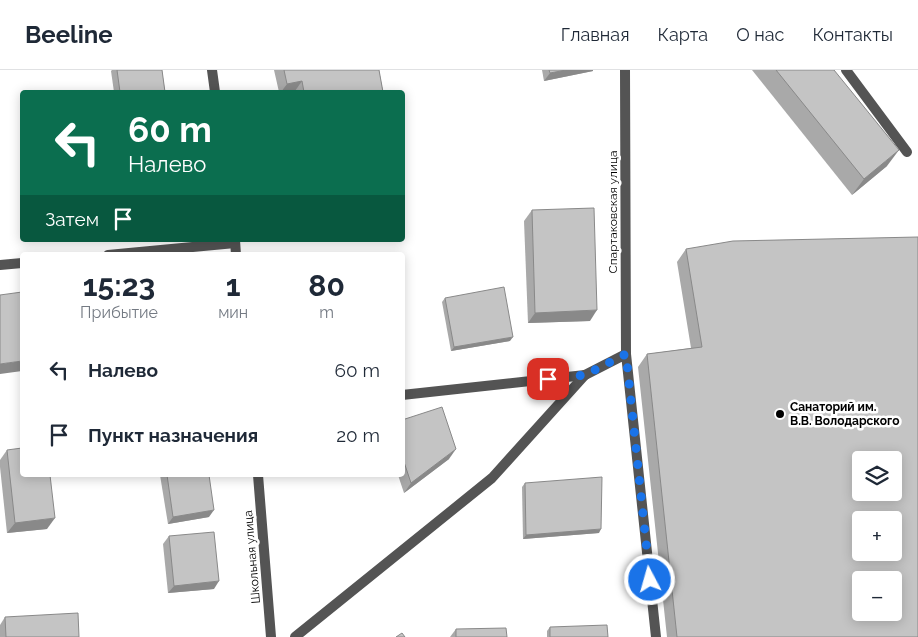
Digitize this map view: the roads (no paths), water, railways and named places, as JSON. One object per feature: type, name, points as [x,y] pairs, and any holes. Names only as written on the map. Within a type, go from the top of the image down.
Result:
[{"type":"street","points":[[212,70],[215,90]]},
{"type":"street","name":"Спартаковская улица","points":[[624,70],[626,354],[656,637]]},
{"type":"street","points":[[846,70],[907,152]]},
{"type":"street","points":[[137,252],[235,242]]},
{"type":"street","points":[[0,265],[20,263]]},
{"type":"street","points":[[295,637],[492,478],[585,375],[626,354]]},
{"type":"street","points":[[405,395],[585,375]]},
{"type":"street","name":"Школьная улица","points":[[258,477],[271,637]]},
{"type":"place","name":"Санаторий им. В.В. Володарского","points":[[780,414]]}]
